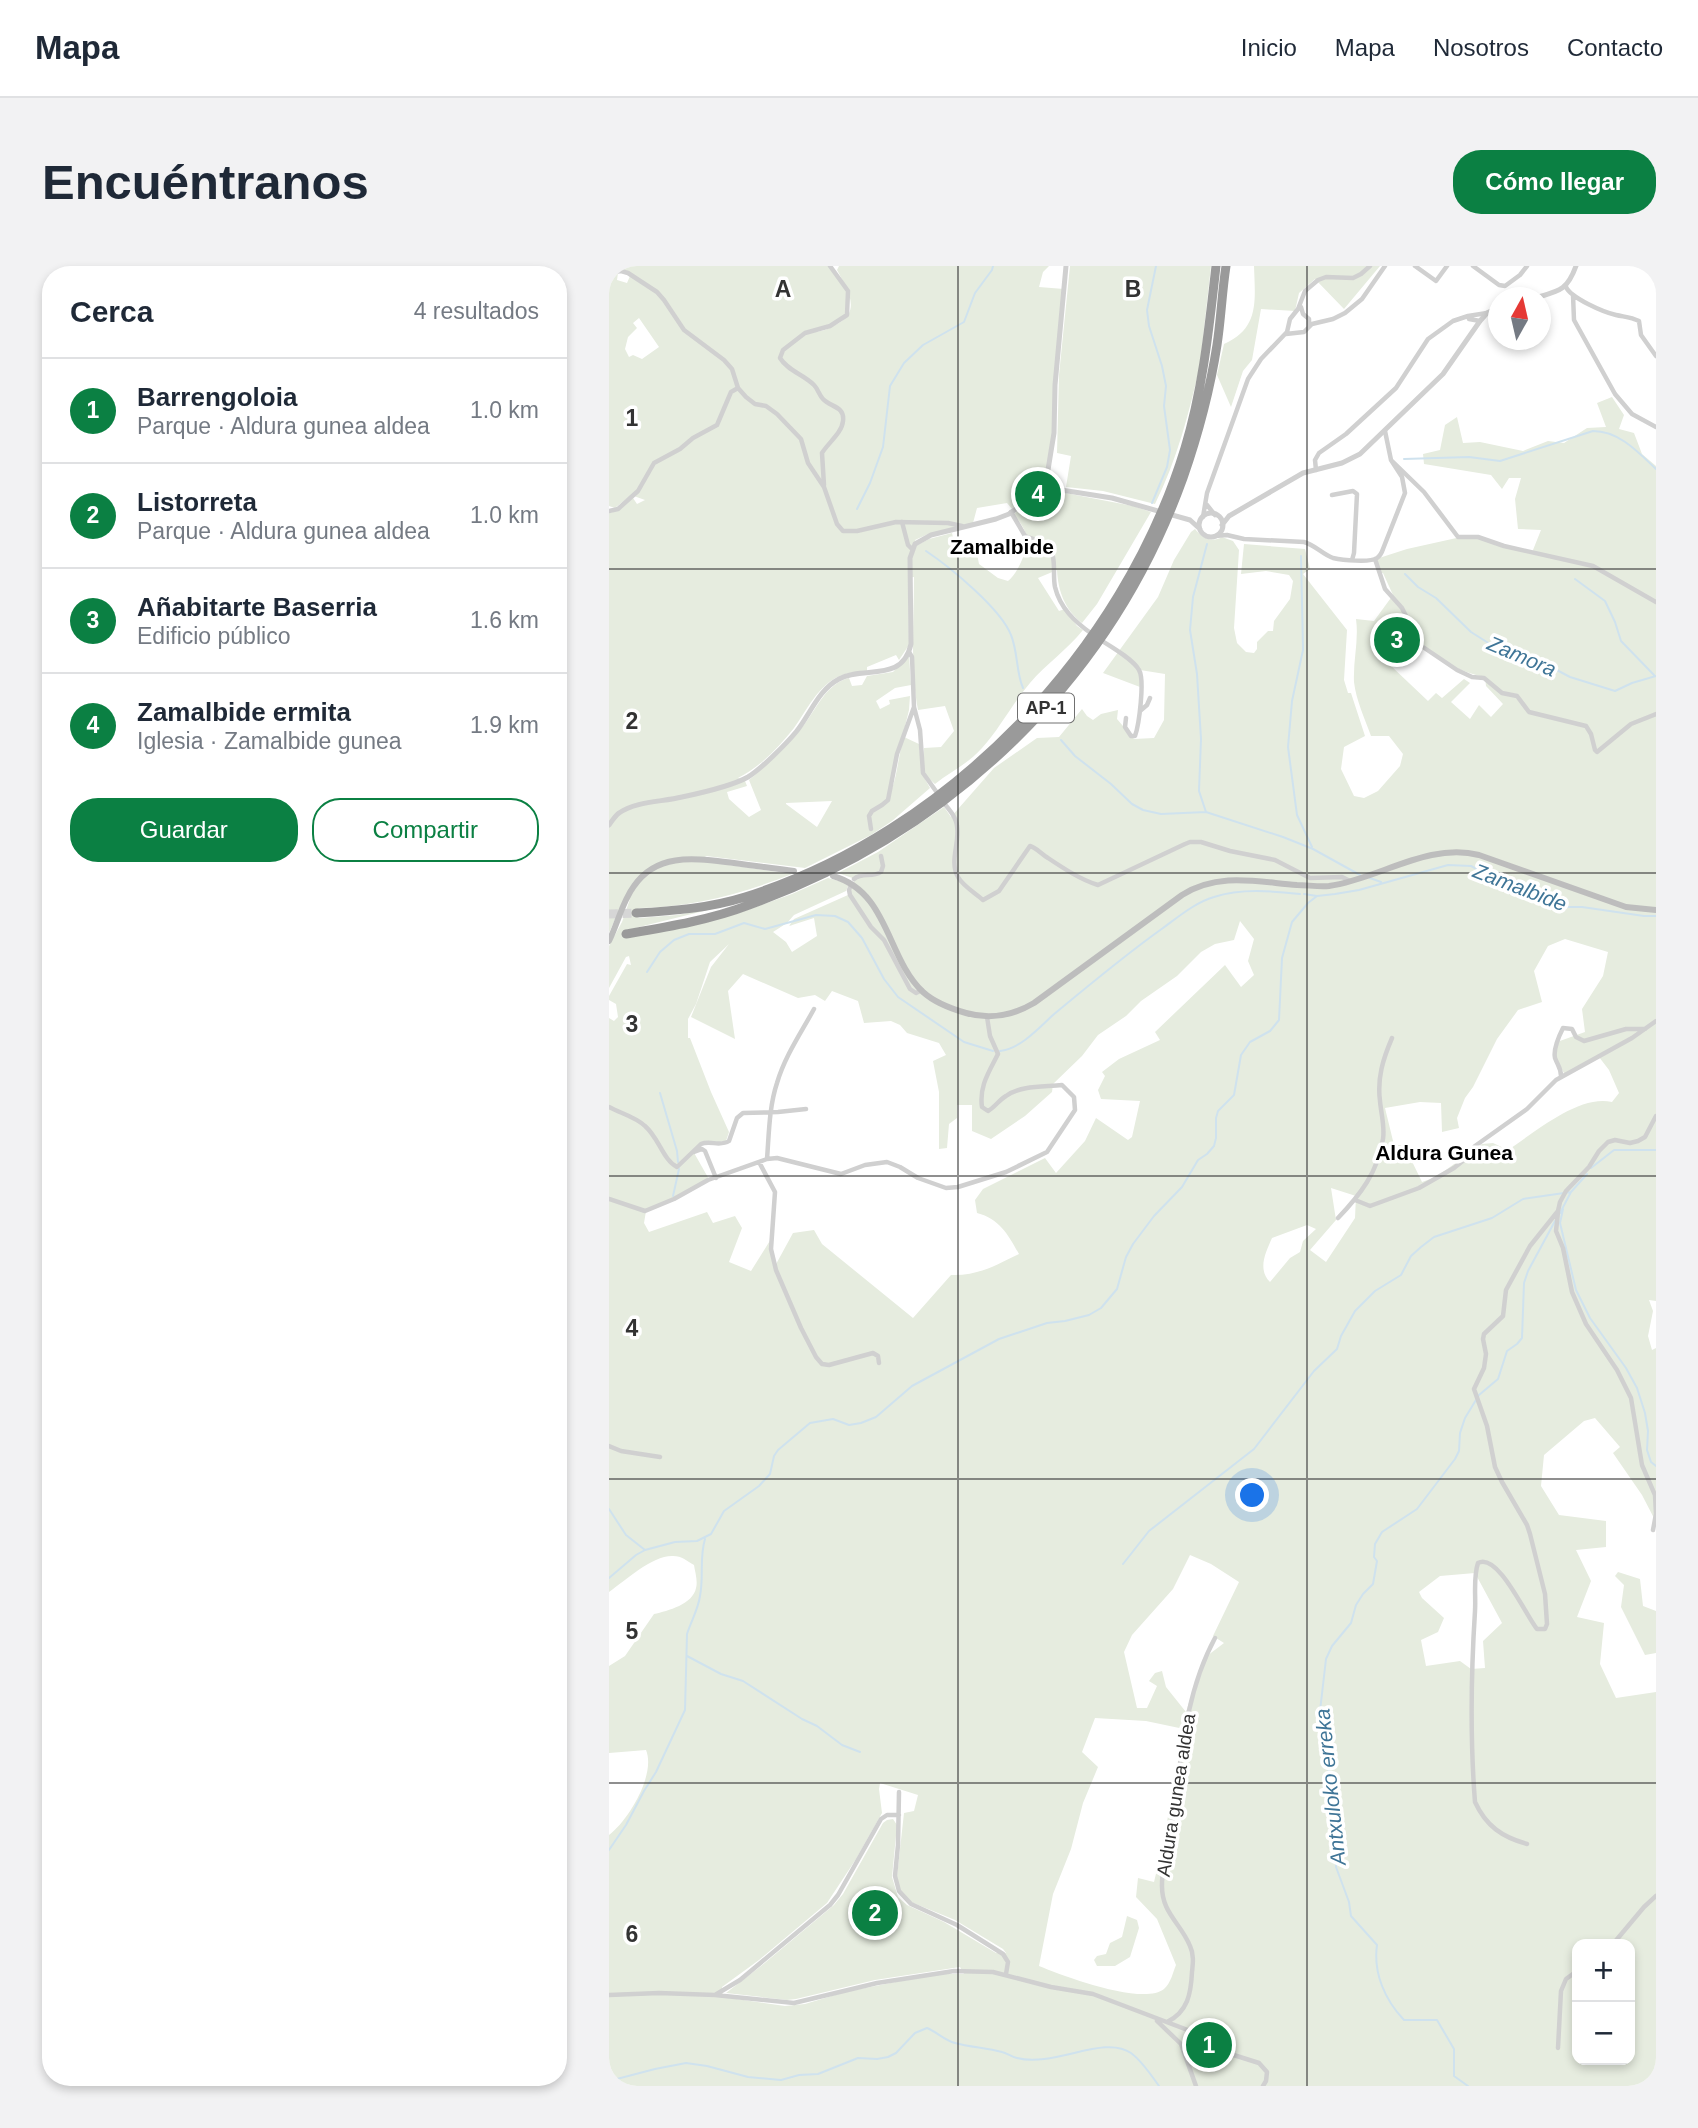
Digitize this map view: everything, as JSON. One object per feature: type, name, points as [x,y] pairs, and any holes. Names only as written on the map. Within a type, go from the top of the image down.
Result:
[{"type":"highway","name":"AP-1","points":[[636,913],[694,909],[744,897],[818,868],[850,852],[891,829],[943,791],[992,752],[1039,702],[1066,671],[1112,607],[1164,505],[1184,449],[1198,395],[1216,266]]},
{"type":"highway","name":"AP-1","points":[[625,934],[698,920],[747,906],[855,859],[894,837],[948,797],[996,758],[1046,708],[1074,675],[1120,611],[1172,506],[1192,450],[1212,373],[1226,266]]},
{"type":"main road","points":[[834,876],[857,886],[871,900],[911,976],[922,990],[954,1009],[987,1017],[1011,1014],[1034,1003],[1182,895],[1217,880],[1324,887],[1437,854],[1467,852],[1626,906],[1656,910]]},
{"type":"main road","points":[[609,941],[634,885],[647,872],[664,863],[677,859],[701,859],[794,871]]},
{"type":"street","points":[[831,266],[849,294],[847,315],[830,326],[805,333],[783,350],[780,358],[785,366],[815,386],[824,401],[836,405],[843,416],[841,428],[825,448],[821,458],[824,487],[837,524],[843,531],[857,531],[902,522],[948,523],[965,527]]},
{"type":"street","points":[[609,825],[620,812],[633,807],[683,797],[747,778],[795,734],[817,700],[832,684],[845,676],[885,671],[897,666],[909,652],[912,549],[923,538],[1011,513],[1047,476],[1053,441],[1055,385],[1066,266]]},
{"type":"street","points":[[1200,529],[1207,493],[1248,379],[1261,359],[1285,334],[1305,290],[1315,281],[1326,277],[1353,278],[1370,266]]},
{"type":"street","points":[[1309,323],[1338,317],[1351,310],[1385,266]]},
{"type":"street","points":[[1415,266],[1436,281],[1447,266]]},
{"type":"street","points":[[1473,266],[1504,286],[1520,275],[1527,266]]},
{"type":"street","points":[[1551,293],[1566,287],[1577,266]]},
{"type":"street","points":[[609,273],[628,273],[657,292],[684,330],[732,369],[738,387],[745,397],[777,414],[801,439],[808,463],[824,487]]},
{"type":"street","points":[[1566,287],[1568,292],[1603,310],[1639,321],[1641,335],[1656,356]]},
{"type":"street","points":[[1573,295],[1574,320],[1615,394],[1632,414],[1656,427]]},
{"type":"street","points":[[1301,302],[1303,314],[1309,323]]},
{"type":"street","points":[[1316,470],[1315,460],[1319,453],[1346,434],[1397,388],[1428,339],[1445,326],[1462,318],[1487,313]]},
{"type":"street","points":[[1189,520],[1207,514],[1230,514],[1298,476],[1355,458],[1443,374],[1487,313]]},
{"type":"street","points":[[1294,314],[1303,314]]},
{"type":"street","points":[[1470,317],[1480,320]]},
{"type":"street","points":[[1470,317],[1474,329]]},
{"type":"street","points":[[1285,334],[1304,332],[1309,323]]},
{"type":"street","points":[[1289,325],[1295,332]]},
{"type":"street","points":[[609,511],[618,509],[638,491],[654,463],[717,425],[731,392],[738,387]]},
{"type":"street","points":[[1038,487],[1099,495],[1140,505],[1189,520],[1205,536],[1308,543],[1331,557],[1375,559],[1380,557],[1405,493],[1402,477],[1391,460],[1385,431]]},
{"type":"street","points":[[1391,460],[1424,492],[1458,537],[1478,537],[1504,546],[1593,566],[1656,602]]},
{"type":"street","points":[[1047,476],[1053,488]]},
{"type":"street","points":[[1332,495],[1353,491],[1357,494],[1352,560]]},
{"type":"street","points":[[1206,501],[1230,536]]},
{"type":"street","points":[[1011,513],[1025,536],[1048,546],[1054,560],[1056,590],[1065,609],[1076,623],[1137,667],[1141,674],[1135,736],[1131,736],[1125,727],[1126,718]]},
{"type":"street","points":[[1215,536],[1221,531],[1230,514]]},
{"type":"street","points":[[902,522],[908,545],[912,549]]},
{"type":"street","points":[[1375,559],[1385,589],[1402,608],[1420,646],[1457,670],[1472,677],[1484,678],[1502,693],[1517,696],[1529,712],[1586,726],[1597,752],[1631,724],[1656,714]]},
{"type":"street","points":[[909,652],[912,657],[913,707],[920,730],[922,769],[953,816],[958,831],[954,864],[957,875],[983,900],[999,891],[1028,847],[1032,846],[1058,864],[1098,885],[1185,844],[1195,842],[1275,860],[1310,878],[1342,877],[1350,881]]},
{"type":"street","points":[[1139,711],[1147,705],[1150,698]]},
{"type":"street","points":[[871,829],[869,816],[888,800],[897,754],[913,707]]},
{"type":"street","points":[[881,856],[883,866],[879,874],[862,875],[852,882],[850,895],[871,928],[884,940],[910,989],[916,993],[922,990]]},
{"type":"street","points":[[767,1159],[771,1111],[781,1070],[814,1009]]},
{"type":"street","points":[[609,1199],[645,1211],[716,1178],[767,1159],[787,1160],[841,1174],[865,1165],[894,1163],[918,1178],[952,1188],[1006,1172],[1047,1153],[1075,1110],[1074,1097],[1062,1085],[1032,1088],[1014,1091],[988,1111],[982,1107],[981,1092],[998,1054],[990,1036],[987,1017]]},
{"type":"street","points":[[1355,1200],[1367,1207],[1394,1199],[1454,1168],[1475,1146],[1527,1109],[1561,1077],[1656,1021]]},
{"type":"street","points":[[1561,1077],[1561,1069],[1554,1056],[1563,1028],[1572,1030],[1579,1040],[1584,1041],[1626,1029],[1646,1029]]},
{"type":"street","points":[[1338,1218],[1369,1182],[1383,1138],[1378,1086],[1381,1066],[1392,1038]]},
{"type":"street","points":[[609,1107],[646,1126],[674,1166],[679,1165],[705,1142],[726,1143],[737,1118],[743,1113],[806,1109]]},
{"type":"street","points":[[1653,1530],[1655,1495],[1642,1465],[1631,1398],[1617,1370],[1586,1324],[1572,1292],[1563,1248],[1556,1231],[1560,1202],[1566,1191],[1605,1145],[1615,1140],[1630,1143],[1638,1141],[1645,1137],[1656,1116]]},
{"type":"street","points":[[692,1152],[702,1149],[705,1151],[716,1178]]},
{"type":"street","points":[[759,1162],[775,1192],[771,1249],[776,1270],[816,1357],[822,1364],[829,1365],[873,1353],[878,1356],[879,1363]]},
{"type":"street","points":[[1527,1844],[1500,1834],[1475,1802],[1472,1663],[1478,1563],[1487,1560],[1502,1575],[1537,1629],[1542,1630],[1547,1624],[1545,1594],[1527,1525],[1495,1467],[1487,1426],[1474,1389],[1484,1368],[1485,1334],[1503,1317],[1506,1290],[1521,1261],[1558,1212]]},
{"type":"street","points":[[609,1446],[621,1451],[660,1457]]},
{"type":"street","name":"Aldura gunea aldea","points":[[1166,2022],[1179,2014],[1189,1998],[1193,1958],[1191,1947],[1167,1910],[1162,1885],[1187,1716],[1203,1660],[1215,1638]]},
{"type":"street","points":[[899,1792],[895,1876],[899,1891],[911,1904],[957,1925],[1003,1954],[1008,1962],[1006,1974]]},
{"type":"street","points":[[715,1995],[740,1980],[830,1905],[881,1819],[887,1815],[899,1815]]},
{"type":"street","points":[[1617,1939],[1656,1896]]},
{"type":"street","points":[[609,1995],[715,1995],[794,2003],[901,1979],[954,1971],[993,1972],[1051,1987],[1093,1994],[1202,2036],[1221,2051],[1259,2063],[1267,2073],[1263,2086]]},
{"type":"street","points":[[1558,2048],[1562,1991],[1566,1979],[1572,1975]]},
{"type":"street","points":[[1154,2018],[1181,2044],[1196,2086]]},
{"type":"shaded area","points":[[609,266],[829,266],[848,292],[837,270],[839,266],[1049,266],[1043,272],[1039,287],[1064,289],[1053,433],[1047,473],[1012,509],[1007,503],[977,508],[973,523],[928,534],[915,540],[918,545],[952,533],[954,542],[975,543],[979,564],[998,578],[1008,581],[1019,566],[1027,539],[1014,514],[1030,499],[1037,513],[1061,505],[1055,491],[1151,512],[1097,604],[1082,623],[1063,600],[1057,570],[1038,578],[1059,611],[1065,609],[1083,630],[1030,683],[977,754],[935,784],[923,769],[924,748],[941,747],[954,731],[945,706],[918,710],[913,661],[914,577],[908,578],[909,645],[899,660],[896,655],[867,667],[867,672],[846,674],[825,685],[775,749],[738,778],[745,781],[747,786],[727,792],[729,799],[749,817],[761,810],[749,780],[791,740],[828,691],[849,678],[852,686],[862,685],[867,676],[893,672],[909,655],[911,685],[895,688],[876,701],[880,709],[890,704],[889,700],[910,696],[888,796],[904,737],[919,744],[922,774],[930,788],[892,821],[871,835],[805,868],[706,856],[701,861],[792,874],[717,898],[639,908],[639,918],[677,915],[720,907],[627,930],[736,914],[828,878],[849,884],[846,891],[794,915],[773,932],[786,942],[792,952],[817,936],[814,918],[789,926],[794,919],[848,895],[855,879],[838,873],[878,852],[944,807],[951,817],[994,768],[1037,738],[1059,737],[1082,709],[1093,720],[1101,714],[1118,710],[1117,719],[1134,739],[1154,738],[1164,720],[1165,674],[1140,670],[1140,687],[1103,673],[1158,597],[1174,560],[1195,529],[1207,539],[1222,537],[1233,541],[1239,550],[1234,628],[1237,643],[1246,652],[1254,653],[1257,642],[1268,631],[1273,631],[1274,621],[1290,599],[1293,581],[1289,575],[1266,571],[1241,574],[1244,544],[1305,549],[1310,569],[1303,574],[1347,630],[1344,680],[1365,736],[1344,747],[1341,769],[1354,796],[1364,798],[1378,791],[1400,766],[1403,754],[1389,736],[1371,736],[1354,682],[1356,619],[1374,621],[1393,595],[1383,573],[1379,574],[1376,559],[1470,535],[1534,553],[1541,530],[1518,529],[1515,499],[1521,478],[1509,478],[1502,489],[1491,475],[1424,464],[1423,454],[1440,450],[1445,425],[1457,417],[1463,443],[1480,442],[1523,451],[1548,441],[1564,443],[1587,428],[1606,427],[1597,403],[1612,397],[1624,415],[1619,429],[1634,433],[1642,454],[1656,466],[1656,1301],[1649,1300],[1653,1311],[1648,1336],[1652,1350],[1656,1348],[1656,1522],[1642,1495],[1613,1453],[1620,1447],[1595,1418],[1584,1421],[1544,1455],[1541,1486],[1559,1515],[1606,1521],[1606,1547],[1576,1550],[1591,1581],[1577,1617],[1604,1623],[1600,1664],[1616,1698],[1656,1692],[1656,2086],[609,2086],[609,1835],[625,1819],[639,1796],[648,1760],[646,1750],[609,1753],[609,1666],[625,1656],[654,1614],[673,1609],[690,1598],[697,1582],[694,1565],[673,1556],[657,1560],[640,1569],[609,1592],[609,1018],[614,1021],[618,1017],[616,1004],[609,1000],[609,996],[627,964],[631,965],[629,956],[626,957],[609,988],[609,946],[630,899],[616,917],[609,933],[609,513],[617,511],[633,498],[637,504],[645,500],[631,495],[615,508],[609,506],[609,275],[618,273],[617,280],[627,283],[630,276],[626,270],[609,272]],"holes":[[[848,293],[850,312],[846,318],[836,325],[812,332],[840,319],[847,312]],[[639,318],[659,347],[642,359],[633,355],[629,357],[625,349],[628,337],[637,328],[633,323]],[[1414,634],[1446,662],[1465,672],[1485,677],[1486,686],[1503,704],[1491,717],[1479,705],[1470,719],[1451,702],[1470,683],[1464,679],[1442,698],[1436,693],[1428,701],[1390,665]],[[832,801],[817,827],[786,803]],[[1240,921],[1254,939],[1248,961],[1254,975],[1241,987],[1225,965],[1155,1032],[1160,1040],[1119,1059],[1102,1072],[1105,1076],[1098,1090],[1101,1099],[1140,1101],[1132,1137],[1128,1140],[1096,1118],[1085,1141],[1056,1173],[1045,1158],[983,1189],[975,1200],[977,1213],[992,1219],[1007,1234],[1019,1254],[978,1272],[951,1275],[913,1318],[822,1244],[814,1230],[793,1233],[775,1266],[771,1239],[751,1271],[729,1262],[742,1228],[735,1216],[713,1223],[707,1212],[649,1232],[644,1223],[646,1211],[710,1181],[693,1151],[703,1144],[726,1141],[729,1132],[688,1038],[688,1019],[710,962],[729,944],[711,967],[691,1017],[735,1039],[728,991],[743,974],[798,998],[815,995],[825,1001],[832,991],[858,1001],[864,1023],[891,1021],[900,1025],[907,1033],[939,1043],[946,1055],[933,1061],[939,1092],[939,1149],[947,1148],[949,1124],[957,1118],[957,1105],[972,1105],[972,1131],[991,1139],[1025,1116],[1052,1092],[1053,1084],[1082,1056],[1098,1035],[1177,976],[1201,952],[1215,944],[1234,940]],[[1565,939],[1608,952],[1603,976],[1582,1009],[1585,1032],[1557,1042],[1555,1057],[1565,1075],[1599,1057],[1609,1070],[1619,1093],[1612,1102],[1599,1101],[1571,1109],[1508,1150],[1493,1143],[1482,1144],[1436,1177],[1422,1182],[1404,1145],[1394,1145],[1385,1108],[1420,1102],[1441,1103],[1442,1132],[1459,1128],[1457,1118],[1465,1098],[1497,1039],[1518,1010],[1542,1002],[1534,971],[1548,946]],[[1331,1188],[1356,1196],[1355,1218],[1326,1262],[1310,1250],[1336,1220]],[[1307,1225],[1316,1229],[1303,1241],[1300,1252],[1290,1258],[1270,1282],[1263,1266],[1272,1238]],[[1190,1555],[1211,1564],[1239,1582],[1213,1636],[1224,1643],[1203,1659],[1186,1712],[1166,1687],[1162,1671],[1155,1673],[1149,1681],[1157,1686],[1147,1708],[1137,1708],[1124,1652],[1132,1635],[1173,1589]],[[1475,1573],[1502,1623],[1483,1641],[1485,1668],[1471,1669],[1460,1661],[1426,1666],[1421,1640],[1438,1632],[1444,1618],[1419,1592],[1440,1576]],[[1095,1718],[1146,1721],[1184,1729],[1154,1882],[1138,1878],[1136,1897],[1157,1919],[1176,1965],[1166,1987],[1154,1993],[1139,1994],[1103,1988],[1039,1966],[1053,1894],[1071,1849],[1083,1803],[1098,1767],[1082,1752]],[[880,1783],[918,1795],[914,1811],[904,1813],[896,1885],[911,1902],[955,1920],[1006,1953],[996,1953],[944,1922],[907,1905],[898,1897],[892,1877],[897,1825],[893,1819],[883,1823],[834,1905],[726,1993],[787,2000],[875,1980],[960,1967],[964,1974],[936,1974],[845,1992],[805,2004],[785,2006],[723,1997],[722,1987],[827,1903],[882,1813]]]},
{"type":"shaded area","points":[[1070,266],[1211,266],[1196,383],[1176,453],[1155,504],[1103,491],[1066,487],[1071,456],[1057,453],[1059,375]]},
{"type":"shaded area","points":[[1254,266],[1380,266],[1344,309],[1315,279],[1299,293],[1295,311],[1261,309],[1252,360],[1243,371],[1231,407],[1217,375],[1224,344],[1244,330],[1250,321],[1255,290]]},
{"type":"shaded area","points":[[1618,1572],[1640,1579],[1643,1606],[1656,1611],[1656,1653],[1645,1655],[1621,1607],[1624,1585],[1615,1576]]},
{"type":"shaded area","points":[[1127,1916],[1137,1920],[1139,1928],[1130,1957],[1115,1966],[1097,1966],[1094,1960],[1097,1956],[1106,1954],[1110,1943],[1122,1937]]},
{"type":"waterway","points":[[857,509],[883,447],[890,386],[904,363],[923,345],[964,322],[975,293],[993,266]]},
{"type":"waterway","points":[[1152,503],[1167,467],[1170,450],[1164,406],[1166,386],[1147,310],[1156,266]]},
{"type":"waterway","points":[[1404,459],[1469,457],[1500,461],[1593,431],[1620,439],[1656,469]]},
{"type":"waterway","points":[[1206,812],[1199,791],[1201,739],[1197,674],[1190,630],[1193,597],[1207,544]]},
{"type":"waterway","points":[[926,551],[974,589],[997,613],[1011,635],[1023,688]]},
{"type":"waterway","points":[[1301,556],[1303,650],[1292,701],[1288,747],[1297,815],[1312,847]]},
{"type":"waterway","name":"Zamora","points":[[1405,574],[1418,587],[1436,598],[1471,632],[1501,651],[1518,657],[1534,658],[1570,677],[1615,691],[1656,676]]},
{"type":"waterway","points":[[1575,579],[1605,601],[1621,641],[1654,675]]},
{"type":"waterway","points":[[1061,740],[1075,756],[1132,804],[1143,810],[1161,814],[1206,812],[1313,849],[1360,875]]},
{"type":"waterway","name":"Zamalbide","points":[[1304,894],[1317,896],[1359,890],[1448,865],[1471,866],[1529,897],[1559,907],[1582,907],[1656,916]]},
{"type":"waterway","points":[[1370,878],[1381,882]]},
{"type":"waterway","name":"Zamalbide","points":[[1000,1051],[1029,1037],[1121,959],[1201,902],[1224,894],[1246,891],[1300,894]]},
{"type":"waterway","points":[[609,1578],[645,1550],[675,1542],[697,1541],[711,1534],[724,1511],[759,1486],[770,1474],[778,1450],[810,1423],[833,1419],[849,1425],[861,1423],[876,1417],[912,1386],[999,1339],[1047,1323],[1089,1315],[1101,1308],[1117,1289],[1126,1257],[1133,1244],[1154,1216],[1182,1187],[1198,1160],[1214,1146],[1218,1111],[1234,1095],[1241,1055],[1250,1042],[1270,1031],[1279,1020],[1282,958],[1292,922],[1317,896]]},
{"type":"waterway","name":"Zamalbide","points":[[647,972],[660,952],[674,940],[689,934],[715,934],[744,923],[765,929],[816,915],[835,916],[848,922],[862,938],[884,979],[898,997],[964,1042],[993,1051]]},
{"type":"waterway","name":"Zamalbide","points":[[660,1093],[678,1162]]},
{"type":"waterway","points":[[1591,1168],[1614,1150],[1656,1150]]},
{"type":"waterway","name":"Zamalbide","points":[[673,1196],[679,1169]]},
{"type":"waterway","points":[[1560,1213],[1571,1192],[1587,1174]]},
{"type":"waterway","points":[[1123,1564],[1149,1531],[1254,1449],[1314,1371],[1337,1349],[1355,1311],[1375,1291],[1401,1275],[1411,1256],[1421,1247],[1434,1237],[1492,1218],[1523,1199],[1571,1192]]},
{"type":"waterway","points":[[1563,1209],[1560,1223],[1576,1290],[1590,1318],[1637,1388],[1648,1431],[1647,1450],[1651,1462],[1656,1466]]},
{"type":"waterway","name":"Antxuloko erreka","points":[[1468,2086],[1454,2076],[1454,2049],[1437,2020],[1404,2020],[1391,2004],[1379,1976],[1377,1945],[1351,1916],[1349,1902],[1336,1867],[1336,1827],[1331,1808],[1331,1777],[1324,1758],[1324,1730],[1320,1711],[1326,1659],[1332,1646],[1351,1623],[1356,1605],[1373,1584],[1377,1561],[1374,1557],[1375,1544],[1382,1532],[1417,1509],[1455,1459],[1465,1418],[1479,1395],[1498,1379],[1507,1351],[1522,1338],[1524,1283],[1555,1221]]},
{"type":"waterway","points":[[609,1509],[626,1535],[645,1550]]},
{"type":"waterway","points":[[609,1850],[656,1772],[685,1710],[687,1634],[699,1601],[705,1539]]},
{"type":"waterway","points":[[687,1656],[721,1674],[743,1681],[817,1726],[842,1745],[860,1752]]},
{"type":"waterway","points":[[609,2081],[686,2063],[748,2077],[781,2080],[818,2074],[858,2058],[888,2057],[896,2053],[915,2033],[927,2028],[955,2043],[1031,2060],[1107,2047],[1120,2048],[1139,2060],[1159,2086]]},
{"type":"tunnel","points":[[609,914],[636,913]]},
{"type":"place","name":"Zamalbide ermita","points":[[1038,494]]},
{"type":"place","name":"Añabitarte Baserria","points":[[1397,640]]},
{"type":"place","name":"Listorreta","points":[[875,1913]]},
{"type":"place","name":"Barrengoloia","points":[[1209,2045]]},
{"type":"district","name":"Zamalbide","points":[[1002,546]]},
{"type":"district","name":"Aldura Gunea","points":[[1444,1152]]}]
